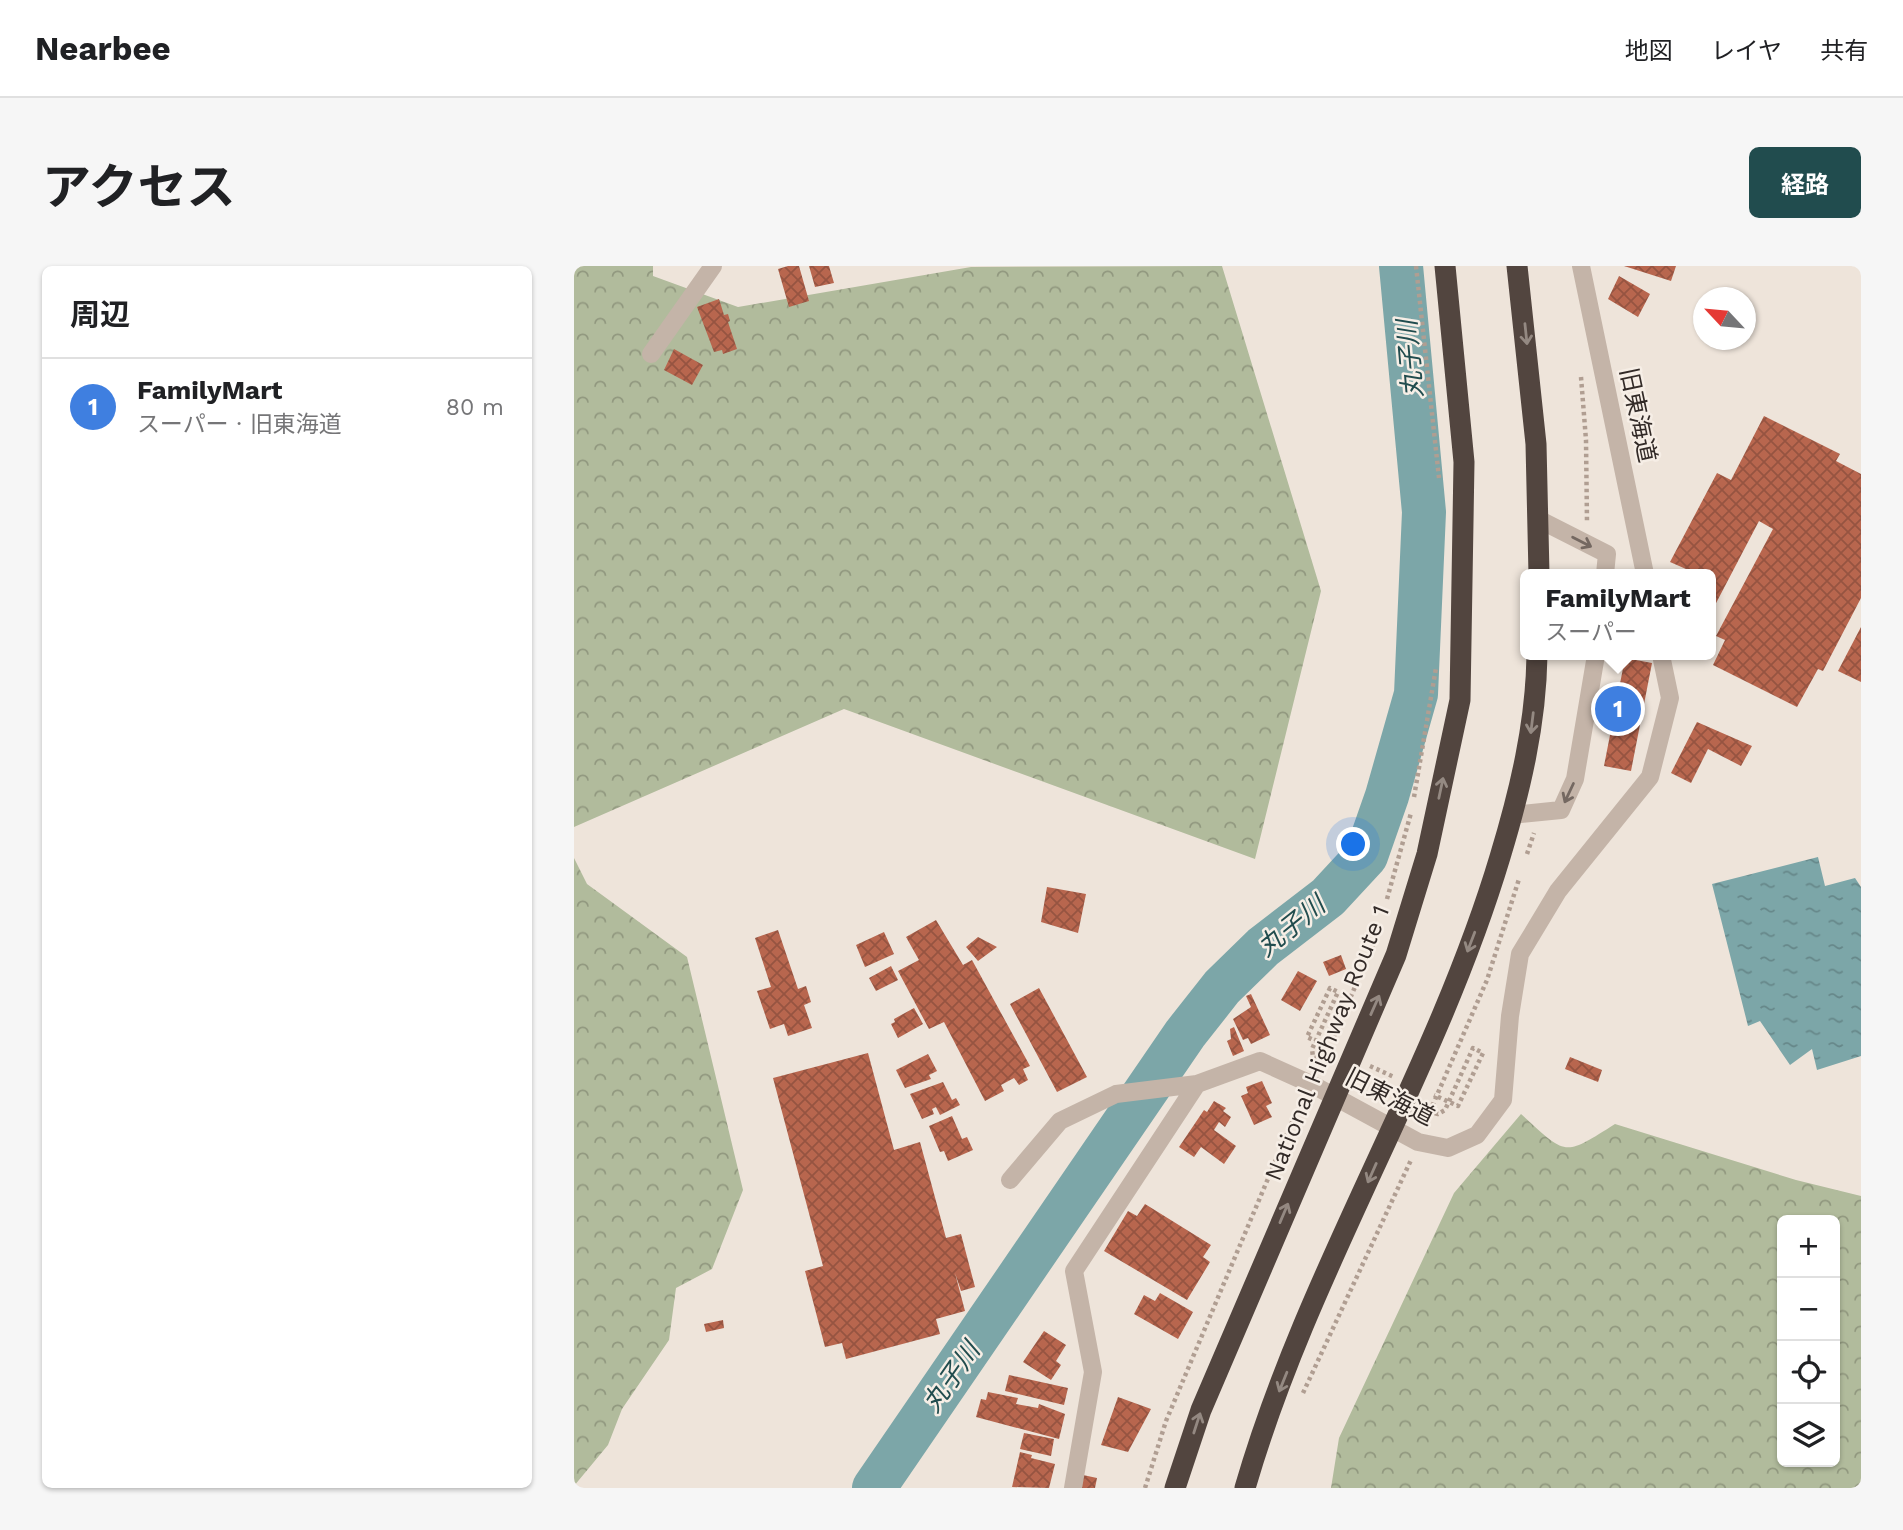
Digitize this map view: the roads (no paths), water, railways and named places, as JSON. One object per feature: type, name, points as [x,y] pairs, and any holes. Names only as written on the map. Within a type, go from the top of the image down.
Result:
[{"type":"highway","name":"National Highway Route 1","points":[[1175,1488],[1201,1410],[1396,956],[1427,854],[1460,700],[1464,462],[1445,266]]},
{"type":"highway","points":[[1517,266],[1536,444],[1539,569]]},
{"type":"highway","points":[[1245,1488],[1258,1444],[1304,1328],[1434,1037],[1485,908],[1512,815],[1531,731],[1537,660]]},
{"type":"street","points":[[651,354],[713,266]]},
{"type":"street","name":"旧東海道","points":[[1581,266],[1644,569]]},
{"type":"street","points":[[1539,520],[1607,554],[1606,569]]},
{"type":"street","points":[[1512,815],[1561,810],[1575,779],[1595,660]]},
{"type":"street","name":"旧東海道","points":[[1010,1180],[1060,1121],[1116,1094],[1188,1085],[1260,1061],[1313,1085],[1391,1130],[1418,1142],[1448,1149],[1477,1135],[1503,1100],[1510,1016],[1520,954],[1558,891],[1650,777],[1670,698],[1662,660]]},
{"type":"street","points":[[1073,1488],[1093,1371],[1074,1271],[1188,1085]]},
{"type":"water","points":[[1818,857],[1825,886],[1855,878],[1861,887],[1861,1056],[1817,1070],[1812,1049],[1790,1065],[1760,1021],[1748,1026],[1712,884]]},
{"type":"waterway","name":"丸子川","points":[[874,1488],[1185,1034],[1222,987],[1263,947],[1328,897],[1366,856],[1387,796],[1416,694],[1424,512],[1401,266]]},
{"type":"place","name":"FamilyMart","points":[[1618,709]]}]
